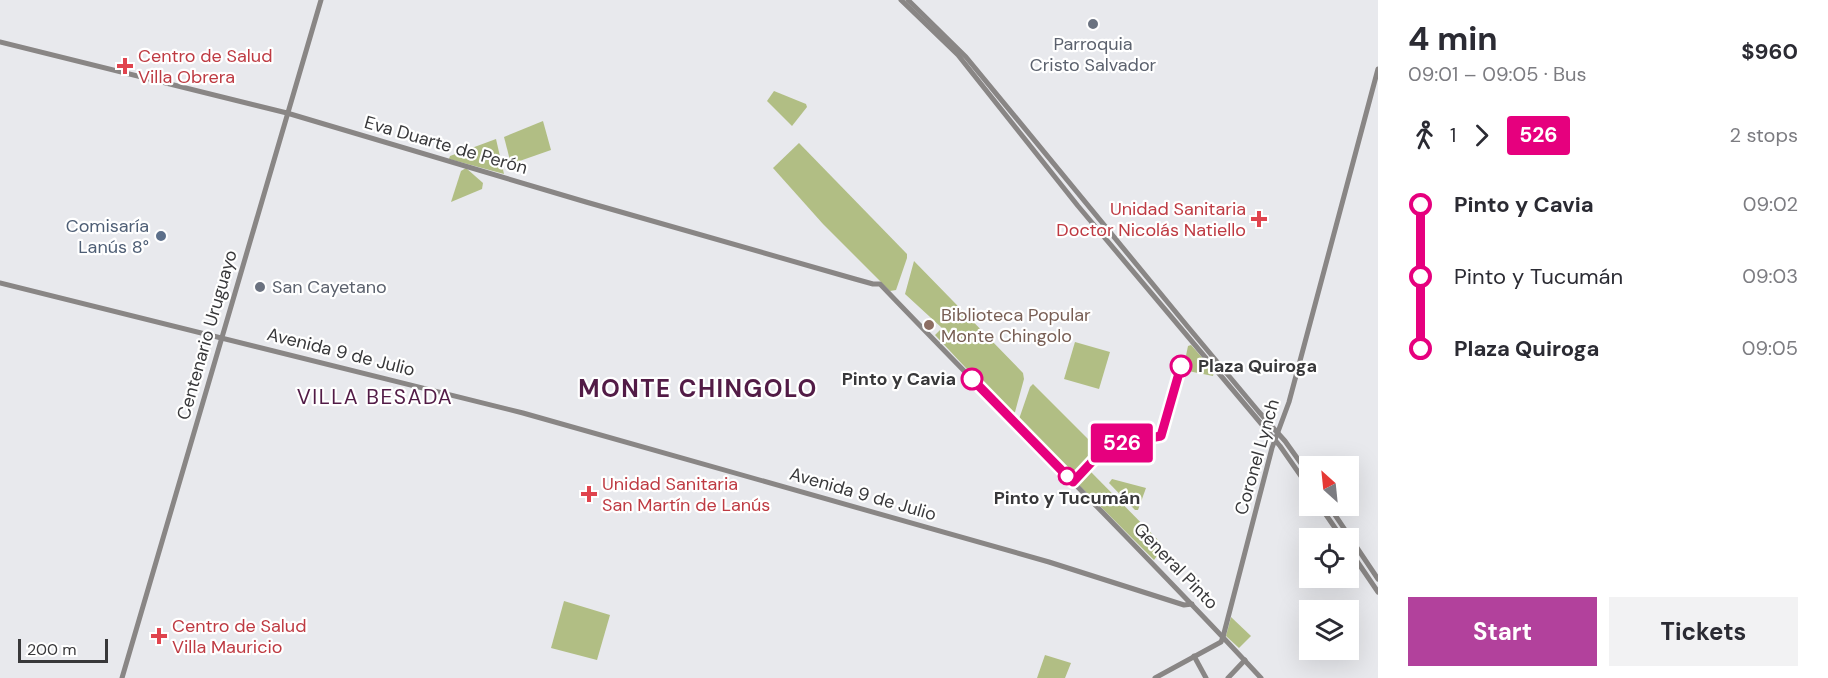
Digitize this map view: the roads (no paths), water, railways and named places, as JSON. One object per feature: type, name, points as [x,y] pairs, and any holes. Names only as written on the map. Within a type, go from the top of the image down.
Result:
[{"type":"main road","name":"Centenario Uruguayo","points":[[122,678],[321,0]]},
{"type":"main road","points":[[901,0],[958,55],[1092,223],[1276,441],[1299,473]]},
{"type":"main road","points":[[908,0],[966,57],[1299,461]]},
{"type":"main road","name":"Eva Duarte de Perón","points":[[0,42],[287,113],[586,202],[864,282],[880,284]]},
{"type":"main road","name":"Coronel Lynch","points":[[1223,637],[1378,69]]},
{"type":"main road","name":"Avenida 9 de Julio","points":[[0,283],[523,413],[1049,562],[1184,605],[1192,604]]},
{"type":"main road","name":"General Pinto","points":[[880,284],[1262,678]]},
{"type":"main road","points":[[1336,516],[1378,579]]},
{"type":"main road","points":[[1359,564],[1378,592]]},
{"type":"main road","points":[[1155,678],[1221,642],[1223,637]]},
{"type":"main road","points":[[1194,656],[1206,678]]},
{"type":"main road","points":[[1228,678],[1245,660]]},
{"type":"place","name":"Parroquia Cristo Salvador","points":[[1093,24]]},
{"type":"place","name":"Centro de Salud Villa Obrera","points":[[125,66]]},
{"type":"place","name":"Unidad Sanitaria Doctor Nicolás Natiello","points":[[1259,219]]},
{"type":"place","name":"Comisaría Lanús 8°","points":[[161,236]]},
{"type":"place","name":"San Cayetano","points":[[260,287]]},
{"type":"place","name":"Biblioteca Popular Monte Chingolo","points":[[929,325]]},
{"type":"place","name":"Plaza Quiroga","points":[[1181,366]]},
{"type":"place","name":"Pinto y Cavia","points":[[972,379]]},
{"type":"place","name":"Pinto y Tucumán","points":[[1067,476]]},
{"type":"place","name":"Unidad Sanitaria San Martín de Lanús","points":[[589,494]]},
{"type":"place","name":"Centro de Salud Villa Mauricio","points":[[159,636]]},
{"type":"district","name":"MONTE CHINGOLO","points":[[698,388]]},
{"type":"district","name":"VILLA BESADA","points":[[375,397]]}]
